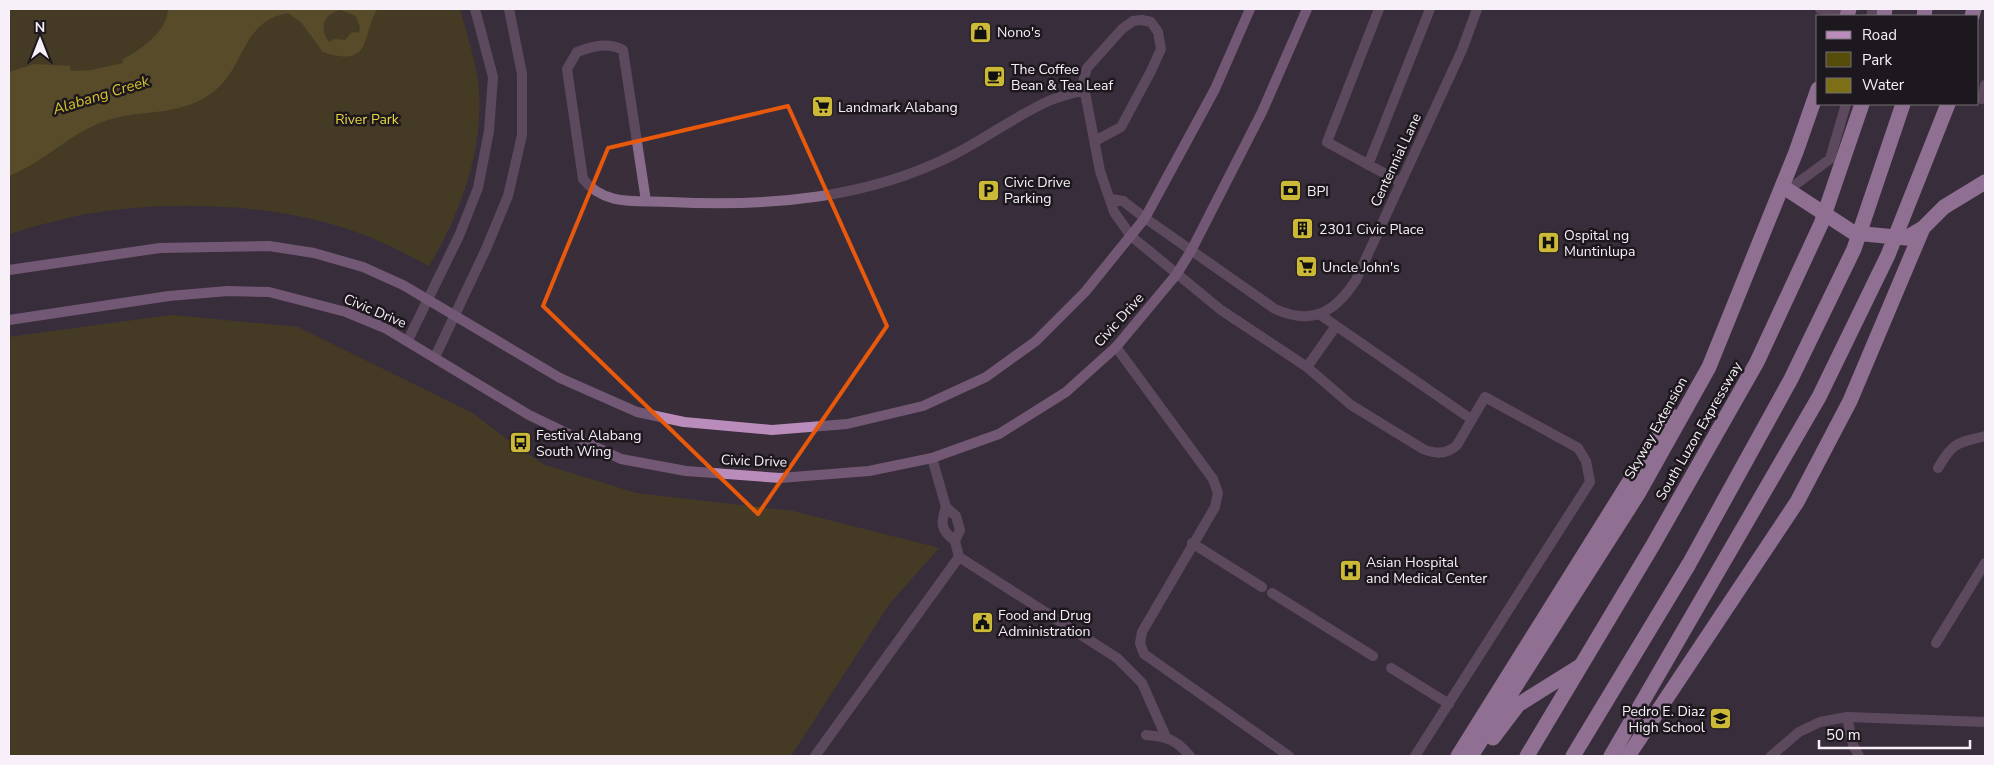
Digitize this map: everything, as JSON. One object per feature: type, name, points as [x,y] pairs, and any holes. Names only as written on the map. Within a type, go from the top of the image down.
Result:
[{"type":"highway","name":"Skyway Extension","points":[[1471,756],[1638,494],[1709,367],[1796,152],[1816,94]]},
{"type":"highway","points":[[1458,756],[1720,335],[1788,190],[1820,105]]},
{"type":"highway","name":"South Luzon Expressway","points":[[1527,756],[1757,362],[1821,224],[1862,105]]},
{"type":"highway","points":[[1573,756],[1689,564],[1791,379],[1854,249],[1903,105]]},
{"type":"highway","points":[[1611,756],[1819,397],[1888,255],[1948,105]]},
{"type":"highway","points":[[1788,190],[1854,233],[1906,238],[1923,228],[1944,207],[1985,182]]},
{"type":"highway","points":[[1628,756],[1732,596],[1797,502],[1850,401],[1923,228]]},
{"type":"highway","points":[[1480,756],[1518,705],[1583,663]]},
{"type":"main road","points":[[9,270],[160,248],[269,246],[314,253],[363,267],[428,297],[560,378],[637,412],[684,422],[772,430],[847,424],[923,406],[986,377],[1036,341],[1085,292],[1145,218],[1215,89],[1250,9]]},
{"type":"main road","name":"Civic Drive","points":[[9,320],[169,296],[228,291],[269,292],[346,312],[408,340],[529,415],[621,458],[686,471],[780,478],[869,471],[932,458],[999,434],[1066,392],[1116,347],[1176,275],[1191,251],[1262,112],[1307,9]]},
{"type":"street","points":[[408,340],[459,236],[478,188],[489,131],[493,77],[475,9]]},
{"type":"street","points":[[435,357],[486,249],[508,196],[522,135],[522,74],[509,9]]},
{"type":"street","points":[[1142,20],[1146,9]]},
{"type":"street","points":[[1379,9],[1327,142],[1400,182]]},
{"type":"street","points":[[1368,165],[1430,9]]},
{"type":"street","name":"Centennial Lane","points":[[1319,314],[1347,294],[1356,280],[1462,50],[1477,9]]},
{"type":"street","points":[[1820,9],[1843,15]]},
{"type":"street","points":[[1095,141],[1121,127],[1161,49],[1158,32],[1151,22],[1133,21],[1122,29],[1087,68],[1084,90],[1100,171],[1114,212],[1131,236],[1176,275],[1221,310],[1308,367],[1351,405],[1423,450],[1432,453],[1451,451],[1457,445],[1485,397],[1578,448],[1586,461],[1590,482],[1415,756]]},
{"type":"street","points":[[646,201],[623,50],[614,46],[602,45],[577,52],[567,69],[584,179],[592,190],[608,199],[646,201],[719,203],[782,200],[855,192],[892,181],[954,155],[1051,100],[1084,90]]},
{"type":"street","points":[[1982,99],[1985,85]]},
{"type":"street","points":[[1788,190],[1830,159],[1846,105]]},
{"type":"street","points":[[1111,199],[1122,201],[1276,309],[1304,318],[1319,314],[1472,419]]},
{"type":"street","points":[[1308,367],[1336,326]]},
{"type":"street","points":[[1116,347],[1217,486],[1218,493],[1215,507],[1192,543],[1142,632],[1140,643],[1144,654],[1289,756]]},
{"type":"street","points":[[1938,468],[1953,446],[1985,436]]},
{"type":"street","points":[[932,458],[946,507],[956,516],[960,530],[955,541]]},
{"type":"street","points":[[946,507],[941,520],[945,533],[955,541],[959,557],[1117,658],[1142,683],[1166,737]]},
{"type":"street","points":[[1192,543],[1262,587]]},
{"type":"street","points":[[815,756],[959,557]]},
{"type":"street","points":[[1936,643],[1985,563]]},
{"type":"street","points":[[1272,593],[1373,656]]},
{"type":"street","points":[[1392,668],[1449,704]]},
{"type":"street","points":[[1847,717],[1853,745],[1859,756]]},
{"type":"street","points":[[1771,756],[1799,732],[1820,722],[1847,717],[1985,722]]},
{"type":"street","points":[[1146,735],[1166,737],[1179,744],[1190,756]]},
{"type":"highlighted area","points":[[788,106],[887,326],[758,514],[543,306],[608,148]]},
{"type":"green space","name":"River Park","points":[[9,9],[460,9],[478,81],[479,114],[477,136],[467,182],[459,204],[429,266],[375,239],[337,226],[274,212],[241,208],[176,206],[112,210],[60,220],[9,234]]},
{"type":"green space","points":[[171,315],[298,327],[474,414],[517,447],[545,465],[636,493],[793,511],[939,548],[890,603],[791,756],[9,756],[9,337]]},
{"type":"water","name":"Alabang Creek","points":[[168,9],[377,9],[362,47],[357,53],[350,56],[339,56],[323,52],[301,22],[288,13],[273,18],[261,25],[252,35],[224,82],[202,99],[190,105],[166,111],[115,118],[100,123],[86,129],[23,170],[9,176],[9,72],[34,64],[70,66],[71,71],[92,70],[123,63],[122,60],[152,39],[167,17]],"holes":[[[341,10],[356,16],[360,27],[359,33],[352,32],[345,40],[335,39],[329,42],[323,27],[330,14]]]},
{"type":"place","name":"Nono's","points":[[981,32]]},
{"type":"place","name":"The Coffee Bean & Tea Leaf","points":[[995,77]]},
{"type":"place","name":"Landmark Alabang","points":[[822,107]]},
{"type":"place","name":"Civic Drive Parking","points":[[988,190]]},
{"type":"place","name":"BPI","points":[[1291,191]]},
{"type":"place","name":"2301 Civic Place","points":[[1303,229]]},
{"type":"place","name":"Ospital ng Muntinlupa","points":[[1548,243]]},
{"type":"place","name":"Uncle John's","points":[[1306,267]]},
{"type":"place","name":"Festival Alabang South Wing","points":[[520,443]]},
{"type":"place","name":"Asian Hospital and Medical Center","points":[[1350,570]]},
{"type":"place","name":"Food and Drug Administration","points":[[982,623]]},
{"type":"place","name":"Pedro E. Diaz High School","points":[[1721,719]]}]
